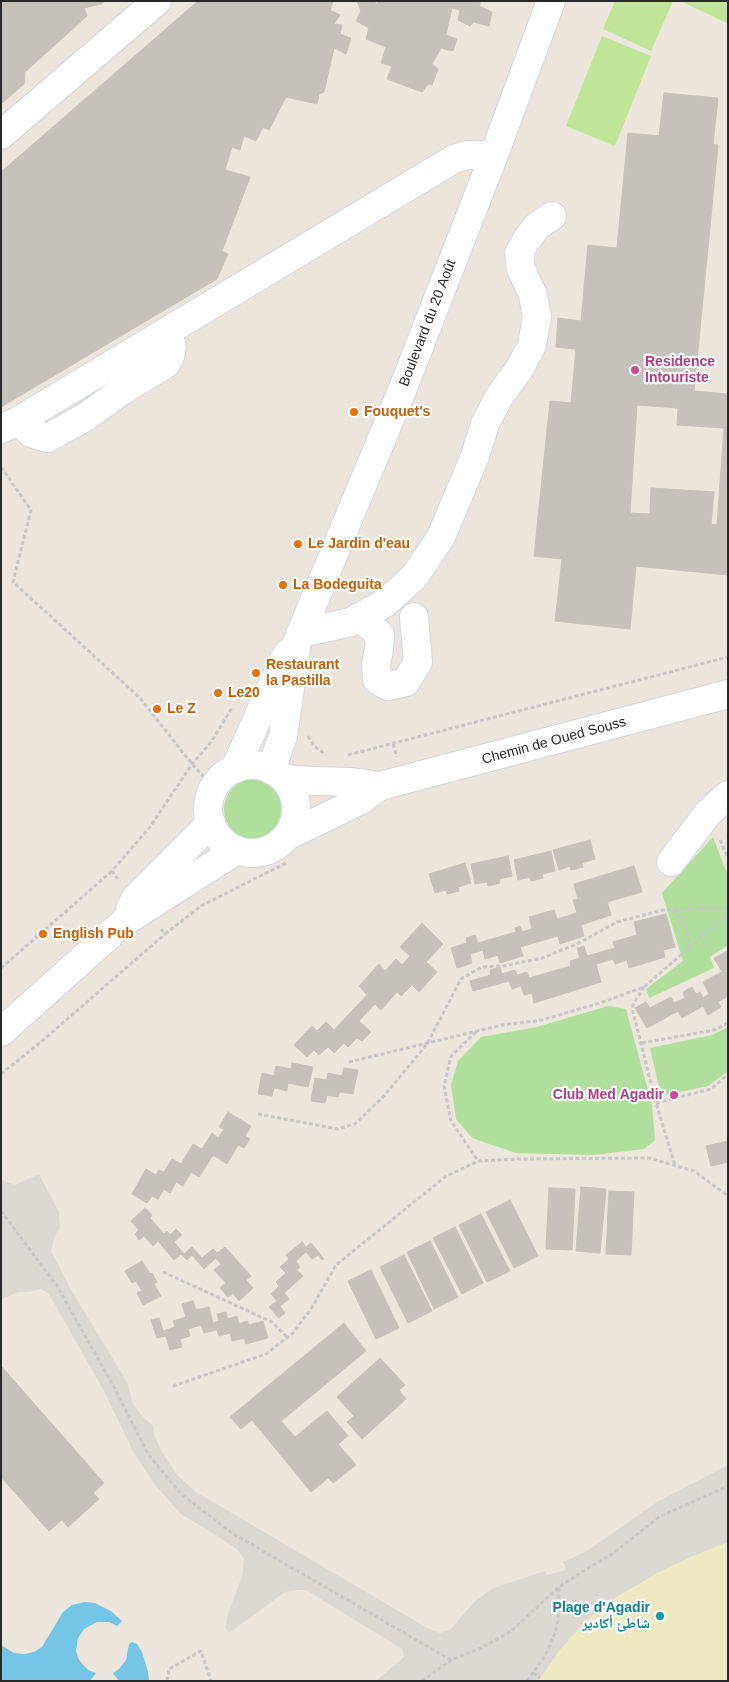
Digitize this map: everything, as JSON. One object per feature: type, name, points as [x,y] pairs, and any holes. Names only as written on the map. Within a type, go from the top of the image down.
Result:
[{"type":"street","points":[[1,136],[157,1]]},
{"type":"street","name":"Boulevard du 20 Août","points":[[235,769],[283,661],[299,638],[403,388],[494,155],[551,1]]},
{"type":"street","points":[[10,425],[454,159],[467,155],[494,155]]},
{"type":"street","points":[[299,638],[351,622],[385,602],[415,576],[441,538],[475,456],[485,424],[499,397],[520,368],[532,344],[537,317],[533,295],[520,268],[519,254],[527,239],[538,225],[552,216]]},
{"type":"street","points":[[360,617],[380,635],[376,664],[377,680],[388,686],[406,682],[418,662],[414,617]]},
{"type":"street","name":"Boulevard du 20 Août","points":[[277,774],[299,638]]},
{"type":"street","name":"Chemin de Oued Souss","points":[[290,848],[380,786],[728,694]]},
{"type":"street","points":[[247,766],[259,766],[277,774],[291,789],[296,800],[296,813],[290,848],[277,846],[264,852],[250,853],[237,850],[221,840],[211,823],[209,811],[210,799],[214,788],[223,777],[235,769],[247,766]]},
{"type":"street","name":"Chemin de Oued Souss","points":[[277,774],[312,781],[352,782],[380,786]]},
{"type":"street","points":[[671,862],[708,813],[728,795]]},
{"type":"street","points":[[1,1032],[134,910],[211,823]]},
{"type":"street","points":[[134,910],[237,850]]},
{"type":"path","points":[[1,467],[31,510],[13,582],[140,698],[192,764],[214,788]]},
{"type":"path","points":[[341,757],[728,657]]},
{"type":"path","points":[[1,968],[112,871],[150,827],[192,764],[211,742],[232,708]]},
{"type":"path","points":[[1,1074],[42,1042],[165,934],[201,906],[290,848]]},
{"type":"path","points":[[112,871],[134,910],[165,934]]},
{"type":"path","points":[[258,1114],[338,1128],[355,1124],[384,1096],[427,1044],[461,979],[482,967],[504,966],[542,958],[577,944],[617,922],[663,910],[728,908]]},
{"type":"path","points":[[672,910],[684,925],[689,947]]},
{"type":"path","points":[[675,1166],[656,1103],[633,1012],[633,1005],[644,988],[728,914]]},
{"type":"path","points":[[349,1062],[502,1025],[542,1020],[644,988]]},
{"type":"path","points":[[642,1043],[714,1030],[728,1023]]},
{"type":"path","points":[[477,1031],[451,1056],[444,1086],[451,1121],[478,1162]]},
{"type":"path","points":[[656,1103],[711,1089],[728,1074]]},
{"type":"path","points":[[173,1386],[266,1354],[293,1333],[310,1309],[336,1265],[445,1177],[478,1162],[519,1159],[649,1158],[694,1171],[728,1196]]},
{"type":"path","points":[[1,1211],[56,1286],[115,1389],[148,1454],[181,1494],[232,1533],[451,1660]]},
{"type":"path","points":[[163,1272],[272,1322],[287,1337]]},
{"type":"path","points":[[422,1681],[451,1660],[481,1648],[510,1632],[560,1587],[612,1554],[659,1517],[728,1486]]},
{"type":"path","points":[[527,1681],[549,1648],[555,1633],[558,1621],[560,1587]]},
{"type":"path","points":[[167,1681],[169,1669],[201,1651],[211,1681]]},
{"type":"path","points":[[533,1674],[540,1678]]},
{"type":"green space","points":[[615,1],[673,1],[651,51],[603,29]]},
{"type":"green space","points":[[680,1],[728,1],[728,21],[727,23]]},
{"type":"green space","points":[[602,36],[651,56],[615,146],[566,126]]},
{"type":"green space","points":[[254,779],[270,784],[275,788],[279,793],[284,809],[279,825],[275,830],[270,834],[254,839],[238,834],[233,830],[229,825],[224,809],[229,793],[233,788],[238,784]]},
{"type":"green space","points":[[713,837],[728,876],[728,945],[710,957],[714,968],[649,998],[646,989],[683,961],[662,893]]},
{"type":"green space","points":[[608,1006],[626,1009],[652,1105],[655,1140],[644,1149],[593,1155],[516,1153],[472,1138],[456,1119],[451,1085],[458,1061],[481,1037],[537,1027]]},
{"type":"green space","points":[[728,1027],[728,1071],[708,1086],[661,1096],[650,1048],[712,1035]]},
{"type":"sand","name":"Plage d'Agadir شاطئ أكادير","points":[[728,1542],[728,1681],[538,1681],[560,1650],[603,1605],[659,1572]]},
{"type":"shaded area","points":[[39,1174],[59,1212],[60,1227],[55,1236],[51,1251],[70,1288],[127,1382],[133,1404],[153,1426],[154,1435],[162,1452],[177,1475],[196,1492],[429,1629],[440,1633],[451,1629],[475,1601],[493,1588],[545,1571],[547,1575],[566,1570],[563,1562],[587,1551],[657,1502],[728,1465],[728,1542],[659,1572],[603,1605],[560,1650],[538,1681],[376,1681],[404,1657],[402,1649],[306,1590],[285,1592],[229,1633],[225,1627],[242,1576],[244,1559],[238,1550],[181,1514],[155,1485],[133,1451],[104,1391],[49,1294],[41,1289],[19,1292],[1,1299],[1,1180],[15,1185]]},
{"type":"water","points":[[85,1602],[95,1603],[111,1611],[122,1621],[117,1626],[109,1622],[97,1622],[84,1629],[78,1638],[76,1651],[79,1660],[88,1670],[96,1673],[90,1681],[1,1681],[1,1645],[14,1653],[34,1652],[42,1647],[63,1612],[72,1605]]},
{"type":"water","points":[[132,1642],[137,1644],[142,1652],[149,1681],[119,1681],[113,1673],[126,1660],[129,1644]]},
{"type":"building","points":[[1,1],[105,1],[101,4],[84,8],[87,16],[25,72],[24,84],[1,104]]},
{"type":"building","points":[[198,1],[333,1],[330,10],[340,15],[334,24],[342,25],[340,34],[351,38],[346,54],[334,48],[324,92],[319,94],[317,104],[286,97],[269,130],[263,127],[256,141],[244,136],[240,150],[232,147],[225,170],[250,177],[222,251],[228,254],[217,279],[1,407],[1,172]]},
{"type":"building","points":[[357,1],[373,1],[377,4],[378,1],[481,1],[479,6],[492,12],[489,26],[474,22],[470,26],[458,20],[460,10],[452,8],[446,35],[457,39],[453,51],[441,48],[432,64],[438,69],[432,85],[428,84],[422,92],[387,79],[392,66],[381,63],[386,47],[366,39],[369,28],[356,21],[361,11]]},
{"type":"building","name":"Residence Intouriste","points":[[664,93],[718,98],[713,144],[718,145],[694,391],[728,394],[728,575],[636,566],[630,629],[555,621],[562,559],[534,556],[550,401],[571,403],[576,349],[556,347],[558,318],[581,321],[588,245],[617,248],[628,133],[659,136]],"holes":[[[637,405],[678,408],[677,425],[724,428],[717,525],[711,524],[714,492],[651,488],[650,514],[630,513]]]},
{"type":"building","points":[[590,840],[595,859],[582,863],[583,867],[571,870],[570,866],[559,870],[553,850]]},
{"type":"building","points":[[551,851],[555,871],[542,874],[543,878],[531,881],[530,877],[518,880],[514,860]]},
{"type":"building","points":[[508,856],[512,876],[499,879],[500,883],[488,886],[487,882],[475,884],[471,864]]},
{"type":"building","points":[[465,863],[471,883],[458,887],[459,891],[447,894],[446,890],[435,893],[429,874]]},
{"type":"building","points":[[634,866],[642,892],[607,902],[611,915],[581,925],[584,936],[560,944],[558,936],[520,947],[523,956],[500,963],[498,955],[485,959],[483,950],[470,954],[472,963],[457,968],[451,948],[467,943],[466,938],[475,935],[478,943],[516,932],[515,928],[520,926],[522,932],[532,929],[529,917],[554,910],[557,919],[577,913],[573,900],[578,899],[574,884]]},
{"type":"building","points":[[666,914],[675,947],[663,950],[665,957],[629,968],[627,960],[615,964],[613,959],[596,964],[601,982],[534,1003],[532,993],[524,995],[521,986],[512,989],[509,981],[473,991],[470,981],[491,975],[490,970],[500,967],[502,974],[515,970],[517,975],[527,972],[529,978],[571,966],[570,961],[580,958],[577,948],[584,946],[587,956],[615,948],[613,942],[637,935],[634,922]]},
{"type":"building","points":[[422,923],[443,944],[426,962],[437,972],[419,992],[412,985],[401,996],[397,992],[381,1010],[375,1004],[359,1021],[371,1032],[362,1041],[357,1038],[348,1047],[344,1043],[334,1053],[328,1047],[319,1055],[314,1050],[307,1057],[294,1045],[312,1026],[317,1031],[326,1022],[334,1030],[367,995],[359,986],[379,964],[385,971],[396,959],[402,965],[410,956],[400,947]]},
{"type":"building","points":[[728,951],[728,996],[718,1002],[721,1007],[708,1015],[703,1006],[682,1018],[678,1011],[647,1028],[635,1008],[646,1002],[650,1008],[671,997],[674,1003],[685,998],[683,992],[692,987],[696,994],[700,992],[703,998],[709,994],[703,982],[722,972],[714,958]]},
{"type":"building","points":[[292,1063],[313,1067],[308,1087],[288,1083],[287,1091],[274,1088],[272,1096],[258,1094],[262,1073],[274,1076],[276,1066],[291,1069]]},
{"type":"building","points":[[344,1068],[358,1070],[353,1094],[340,1092],[338,1097],[327,1095],[325,1103],[311,1101],[315,1078],[327,1080],[328,1073],[342,1076]]},
{"type":"building","points":[[228,1112],[251,1126],[245,1136],[250,1139],[244,1148],[238,1145],[227,1164],[213,1155],[199,1177],[191,1172],[183,1186],[176,1182],[170,1193],[164,1189],[158,1199],[152,1196],[147,1203],[132,1194],[146,1169],[156,1175],[159,1170],[164,1172],[172,1159],[181,1164],[193,1144],[202,1149],[212,1133],[218,1138],[224,1129],[219,1127]]},
{"type":"building","points":[[728,1141],[728,1162],[711,1166],[706,1146]]},
{"type":"building","points":[[581,1187],[606,1189],[600,1253],[576,1251]]},
{"type":"building","points":[[549,1188],[575,1189],[572,1250],[546,1249]]},
{"type":"building","points":[[609,1191],[634,1192],[631,1255],[606,1254]]},
{"type":"building","points":[[510,1200],[538,1256],[514,1268],[486,1212]]},
{"type":"building","points":[[145,1208],[152,1215],[150,1218],[164,1234],[167,1231],[170,1235],[176,1229],[182,1235],[174,1242],[184,1254],[192,1247],[202,1258],[213,1249],[217,1253],[225,1247],[251,1276],[246,1280],[253,1288],[239,1301],[233,1293],[228,1297],[220,1288],[226,1283],[214,1270],[221,1264],[216,1258],[204,1269],[192,1255],[187,1260],[181,1254],[174,1260],[158,1241],[153,1246],[144,1236],[139,1240],[135,1234],[139,1230],[131,1221]]},
{"type":"building","points":[[481,1214],[510,1271],[487,1282],[459,1225]]},
{"type":"building","points":[[455,1227],[483,1283],[462,1294],[433,1238]]},
{"type":"building","points":[[430,1241],[458,1297],[434,1309],[407,1252]]},
{"type":"building","points":[[302,1242],[306,1247],[311,1243],[324,1259],[322,1260],[318,1255],[312,1259],[306,1252],[296,1261],[300,1267],[297,1270],[303,1276],[284,1293],[289,1299],[280,1306],[285,1313],[279,1318],[269,1307],[277,1301],[271,1294],[279,1286],[276,1282],[286,1273],[280,1267],[289,1259],[286,1255]]},
{"type":"building","points":[[404,1255],[432,1311],[408,1323],[380,1267]]},
{"type":"building","points":[[142,1261],[157,1282],[154,1284],[161,1296],[143,1305],[137,1293],[142,1291],[136,1281],[132,1283],[125,1271]]},
{"type":"building","points":[[371,1270],[399,1328],[376,1339],[348,1281]]},
{"type":"building","points":[[193,1301],[196,1310],[209,1307],[213,1323],[219,1321],[217,1314],[226,1312],[228,1319],[237,1316],[239,1324],[247,1321],[249,1325],[263,1321],[268,1338],[246,1344],[244,1338],[232,1341],[230,1333],[219,1336],[217,1330],[204,1333],[201,1325],[188,1329],[190,1336],[180,1339],[182,1347],[170,1350],[166,1336],[157,1338],[151,1320],[159,1318],[163,1331],[175,1327],[173,1321],[186,1317],[182,1304]]},
{"type":"building","points":[[344,1323],[366,1351],[281,1421],[295,1437],[327,1411],[348,1436],[338,1444],[356,1465],[333,1483],[328,1478],[311,1492],[252,1420],[241,1429],[230,1417]]},
{"type":"building","points":[[380,1358],[405,1385],[399,1390],[406,1399],[362,1439],[347,1422],[354,1416],[337,1397]]},
{"type":"building","points":[[1,1366],[104,1483],[93,1493],[99,1499],[68,1527],[62,1520],[49,1531],[1,1477]]},
{"type":"place","name":"Residence Intouriste","points":[[635,370]]},
{"type":"place","name":"Fouquet's","points":[[354,412]]},
{"type":"place","name":"Le Jardin d'eau","points":[[298,544]]},
{"type":"place","name":"La Bodeguita","points":[[283,585]]},
{"type":"place","name":"Restaurant la Pastilla","points":[[256,673]]},
{"type":"place","name":"Le20","points":[[218,693]]},
{"type":"place","name":"Le Z","points":[[157,709]]},
{"type":"place","name":"English Pub","points":[[43,934]]},
{"type":"place","name":"Club Med Agadir","points":[[674,1095]]},
{"type":"place","name":"Plage d'Agadir شاطئ أكادير","points":[[660,1616]]}]
